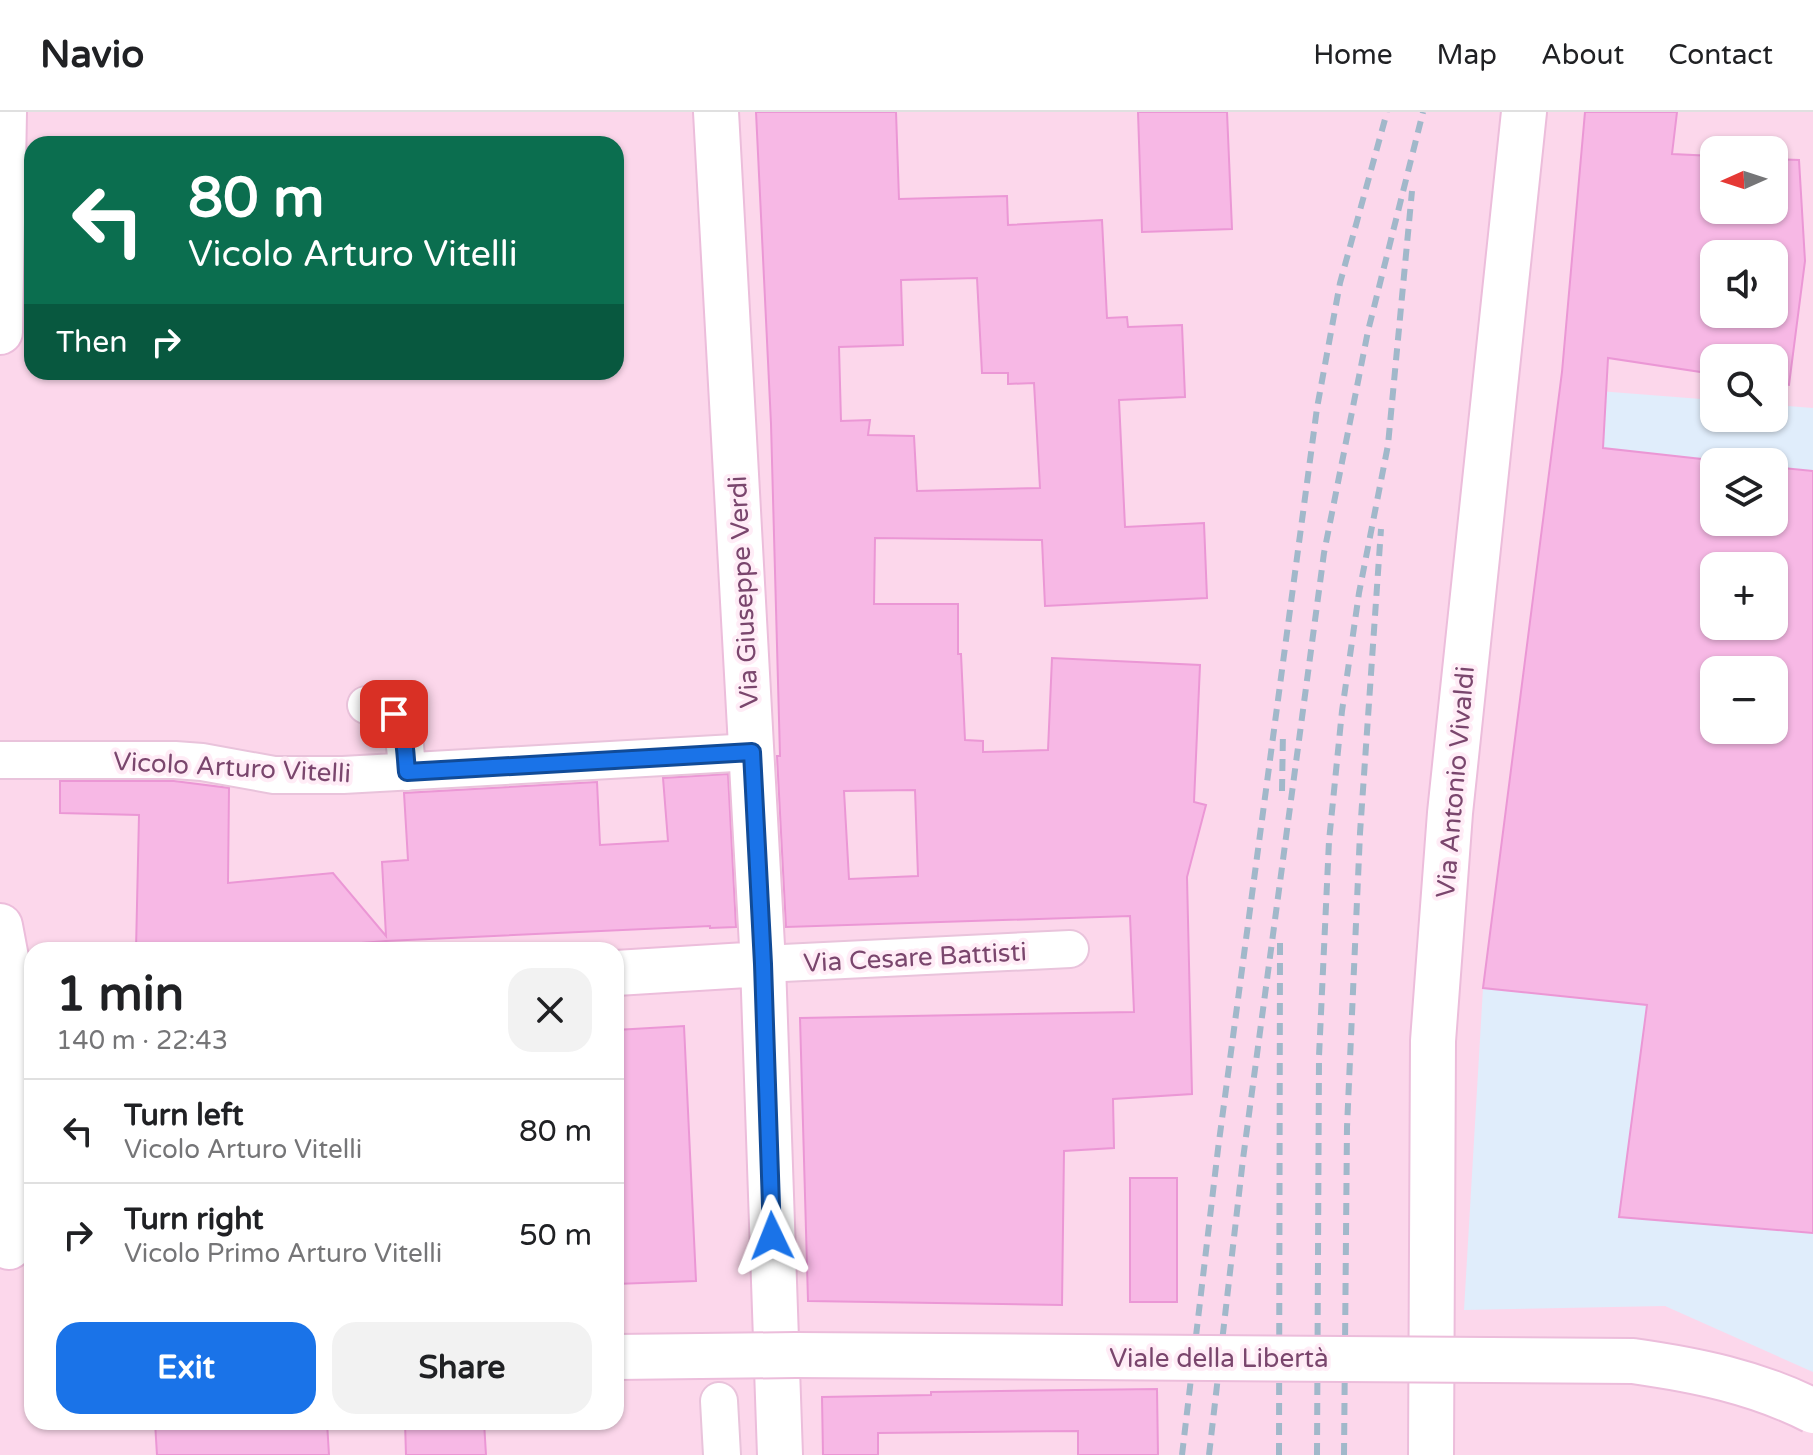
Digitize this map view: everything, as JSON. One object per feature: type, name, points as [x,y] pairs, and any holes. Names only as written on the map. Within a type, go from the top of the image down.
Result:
[{"type":"street","points":[[0,332],[4,112]]},
{"type":"street","name":"Via Giuseppe Verdi","points":[[716,112],[763,964],[780,1455]]},
{"type":"street","name":"Via Antonio Vivaldi","points":[[1431,1455],[1434,1026],[1450,813],[1524,112]]},
{"type":"street","points":[[366,705],[394,714],[401,724],[407,772]]},
{"type":"street","name":"Vicolo Arturo Vitelli","points":[[0,760],[175,760],[291,776],[752,752]]},
{"type":"street","points":[[0,926],[22,986],[14,1247]]},
{"type":"street","name":"Via Cesare Battisti","points":[[624,973],[1070,949]]},
{"type":"street","name":"Viale della Libertà","points":[[624,1357],[796,1355],[1633,1361],[1697,1370],[1746,1383],[1813,1411]]},
{"type":"street","points":[[719,1401],[722,1455]]},
{"type":"shaded area","points":[[0,112],[1813,112],[1813,1455],[0,1455]]},
{"type":"shaded area","points":[[1560,388],[1700,399],[1700,432],[1788,432],[1788,406],[1813,408],[1813,1372],[1665,1306],[1464,1310],[1483,988]]},
{"type":"building","points":[[756,112],[896,112],[899,199],[1007,196],[1008,225],[1102,220],[1107,318],[1127,317],[1128,327],[1182,325],[1185,397],[1119,400],[1125,527],[1204,523],[1207,598],[1045,606],[1042,540],[875,538],[874,604],[958,604],[958,654],[961,654],[965,740],[983,741],[983,752],[1048,750],[1052,658],[1200,665],[1194,802],[1206,805],[1187,877],[1192,1094],[1113,1099],[1114,1148],[1064,1151],[1062,1305],[808,1301],[800,1018],[1134,1012],[1130,916],[786,927],[777,756],[780,756],[771,424]],"holes":[[[977,278],[982,373],[1008,373],[1008,384],[1034,383],[1040,488],[917,491],[914,436],[868,435],[870,420],[841,421],[839,347],[903,345],[901,280]],[[915,790],[918,876],[849,879],[844,791]]]},
{"type":"building","points":[[1138,112],[1227,112],[1232,229],[1142,232]]},
{"type":"building","points":[[1585,112],[1677,112],[1672,154],[1700,155],[1700,224],[1788,224],[1788,160],[1799,160],[1805,261],[1789,385],[1788,344],[1700,344],[1700,372],[1608,358],[1603,448],[1700,459],[1700,536],[1788,536],[1788,468],[1813,471],[1813,1233],[1619,1217],[1647,1005],[1483,988],[1562,372]]},
{"type":"building","points":[[728,774],[736,927],[374,942],[136,942],[139,815],[60,813],[60,781],[174,781],[229,788],[228,883],[333,873],[386,936],[382,862],[408,860],[404,793],[597,782],[600,845],[668,841],[663,778]]},
{"type":"building","points":[[684,1026],[696,1281],[624,1284],[624,1030]]},
{"type":"building","points":[[1130,1178],[1177,1178],[1177,1302],[1130,1302]]},
{"type":"building","points":[[1157,1389],[1158,1455],[1078,1455],[1078,1431],[878,1433],[878,1455],[823,1455],[822,1397]]},
{"type":"building","points":[[155,1430],[327,1430],[329,1455],[157,1455]]},
{"type":"building","points":[[405,1430],[484,1430],[486,1455],[406,1455]]},
{"type":"railway","points":[[1182,1455],[1218,1149],[1317,408],[1340,283],[1387,112]]},
{"type":"railway","points":[[1209,1455],[1243,1159],[1324,553],[1368,331],[1423,112]]},
{"type":"railway","points":[[1317,1455],[1319,1056],[1329,841],[1342,711],[1359,593],[1388,445],[1412,191]]},
{"type":"railway","points":[[1344,1455],[1347,1127],[1360,833],[1381,529]]},
{"type":"railway","points":[[1282,791],[1283,731]]},
{"type":"railway","points":[[1279,1455],[1280,943]]},
{"type":"route","points":[[394,714],[401,724],[407,772],[752,752],[772,1236]]}]
